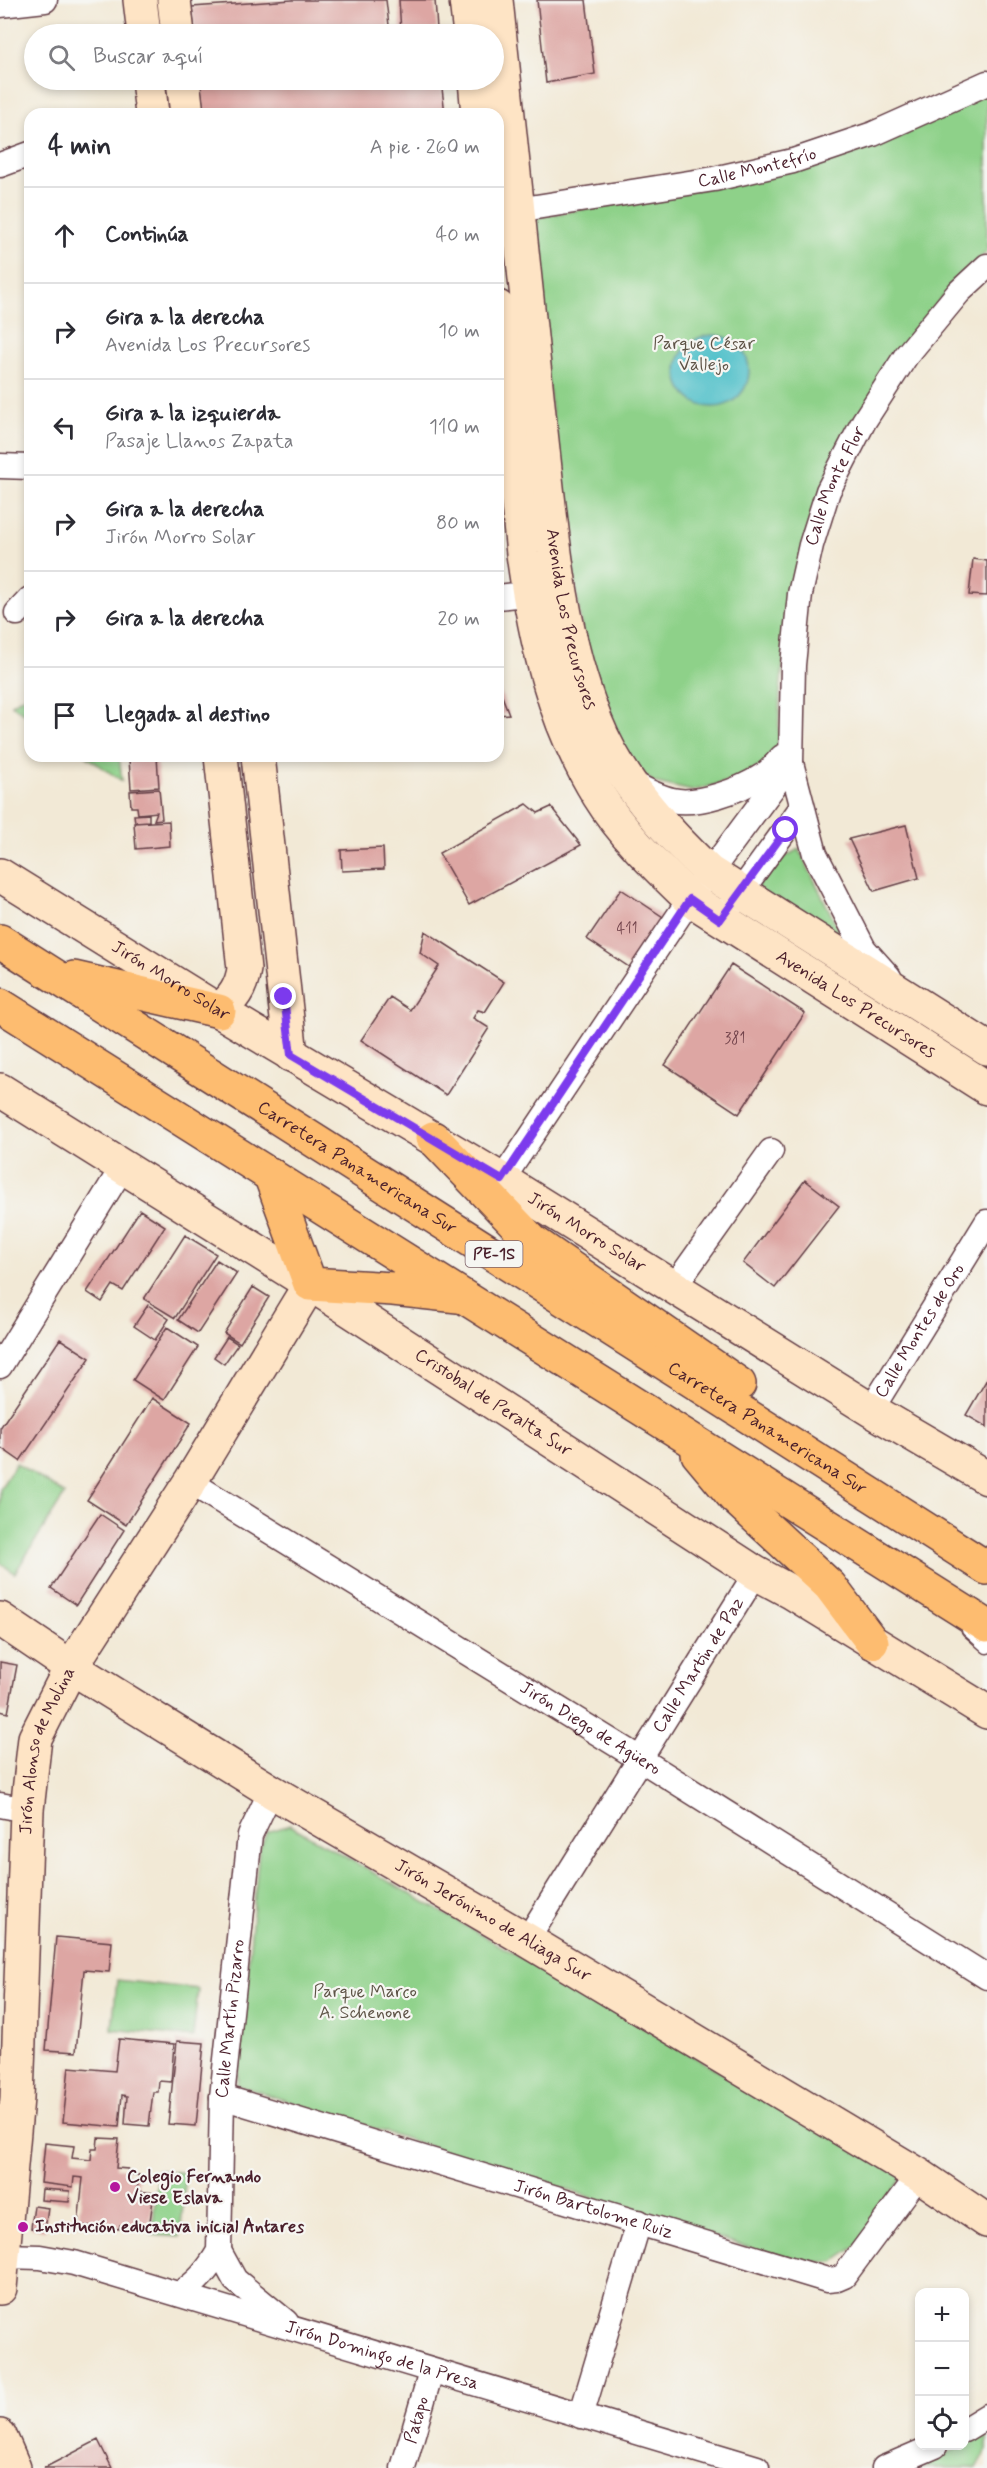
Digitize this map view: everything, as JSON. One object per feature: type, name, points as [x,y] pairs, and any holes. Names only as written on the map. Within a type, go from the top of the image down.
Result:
[{"type":"highway","name":"Carretera Panamericana Sur","points":[[0,941],[987,1568]]},
{"type":"highway","points":[[49,972],[219,1011]]},
{"type":"highway","name":"PE-1S","points":[[0,1005],[987,1626]]},
{"type":"highway","points":[[433,1138],[532,1241],[780,1413],[827,1467]]},
{"type":"highway","points":[[270,1174],[310,1284],[393,1289],[467,1298]]},
{"type":"highway","points":[[678,1430],[734,1497],[831,1586],[872,1642]]},
{"type":"highway","points":[[862,1489],[987,1550]]},
{"type":"street","points":[[0,5],[45,0]]},
{"type":"street","points":[[140,0],[143,24]]},
{"type":"street","points":[[174,0],[177,24]]},
{"type":"street","points":[[466,0],[469,24]]},
{"type":"street","name":"Avenida Los Precursores","points":[[496,0],[498,24]]},
{"type":"street","name":"Avenida Los Precursores","points":[[504,80],[517,210],[529,593],[582,684],[597,724],[628,781],[680,844],[709,872],[740,893],[987,1048]]},
{"type":"street","name":"Calle Montefrío","points":[[517,210],[714,179],[793,161],[873,134],[987,83]]},
{"type":"street","points":[[149,90],[151,108]]},
{"type":"street","points":[[184,90],[186,108]]},
{"type":"street","points":[[476,90],[477,108]]},
{"type":"street","points":[[0,165],[24,156]]},
{"type":"street","name":"Calle Monte Flor","points":[[907,998],[864,949],[815,854],[802,807],[791,756],[793,665],[800,594],[811,545],[828,491],[864,421],[906,356],[959,292],[987,266]]},
{"type":"street","name":"Avenida Los Precursores","points":[[504,362],[529,593],[546,677],[560,721],[575,755],[600,798],[654,864],[690,899],[987,1088]]},
{"type":"street","points":[[0,466],[24,467]]},
{"type":"street","points":[[628,781],[653,794],[674,801],[702,798],[744,786],[791,756]]},
{"type":"street","points":[[502,1180],[690,899],[791,756]]},
{"type":"street","points":[[219,1011],[234,997],[242,983],[244,969],[222,762]]},
{"type":"street","points":[[259,762],[291,1055]]},
{"type":"street","points":[[720,920],[802,807]]},
{"type":"street","name":"Jirón Morro Solar","points":[[0,875],[291,1055],[502,1180],[871,1410],[987,1479]]},
{"type":"street","points":[[244,969],[252,989],[262,998],[272,1000],[284,997]]},
{"type":"street","name":"Cristobal de Peralta Sur","points":[[0,1090],[310,1284],[756,1573],[987,1712]]},
{"type":"street","points":[[674,1287],[771,1151]]},
{"type":"street","points":[[0,1366],[122,1168]]},
{"type":"street","name":"Calle Montes de Oro","points":[[871,1410],[987,1222]]},
{"type":"street","name":"Jirón Alonso de Molina","points":[[0,2288],[17,2098],[13,1807],[34,1738],[71,1667],[190,1482],[310,1284]]},
{"type":"street","name":"Jirón Diego de Agüero","points":[[190,1482],[640,1759],[987,1977]]},
{"type":"street","name":"Calle Martin de Paz","points":[[528,1941],[756,1573]]},
{"type":"street","name":"Jirón Jerónimo de Aliaga Sur","points":[[0,1618],[71,1667],[271,1791],[528,1941],[919,2175],[987,2221]]},
{"type":"street","name":"Calle Martín Pizarro","points":[[219,2251],[222,2097],[250,1835],[271,1791]]},
{"type":"street","name":"Jirón Bartolome Ruiz","points":[[222,2097],[827,2280],[844,2276],[919,2175]]},
{"type":"street","points":[[581,2416],[639,2222]]},
{"type":"street","points":[[179,2294],[194,2285],[210,2267],[219,2251]]},
{"type":"street","points":[[219,2251],[235,2280],[295,2329]]},
{"type":"street","name":"Jirón Domingo de la Presa","points":[[4,2256],[60,2260],[757,2468]]},
{"type":"street","name":"Patapo","points":[[403,2468],[431,2372]]},
{"type":"street","points":[[969,2427],[987,2416]]},
{"type":"street","points":[[0,2436],[14,2468]]},
{"type":"street","points":[[884,2468],[924,2450]]},
{"type":"lane","points":[[909,1577],[987,1647]]},
{"type":"green space","name":"Parque César Vallejo","points":[[987,93],[987,252],[967,269],[916,327],[791,588],[780,692],[778,746],[763,765],[734,780],[692,791],[653,782],[628,759],[584,648],[526,219],[733,183]]},
{"type":"green space","points":[[24,696],[24,714],[11,704]]},
{"type":"green space","points":[[95,762],[120,762],[122,781]]},
{"type":"green space","points":[[799,849],[854,961],[754,890],[775,862]]},
{"type":"green space","points":[[16,1463],[65,1494],[15,1573],[0,1563],[0,1489]]},
{"type":"green space","name":"Parque Marco A. Schenone","points":[[290,1825],[902,2176],[861,2243],[833,2262],[794,2262],[237,2085],[259,1851],[267,1832]]},
{"type":"green space","points":[[117,1980],[198,1989],[193,2037],[112,2029]]},
{"type":"green space","points":[[158,2170],[186,2173],[180,2237],[152,2235]]},
{"type":"green space","points":[[987,2433],[987,2450],[977,2468],[912,2468],[955,2450],[969,2450],[969,2443]]},
{"type":"water","points":[[713,335],[733,341],[743,351],[749,371],[743,391],[733,401],[713,407],[693,401],[683,391],[677,371],[683,351],[693,341]]},
{"type":"building","points":[[292,0],[386,0],[389,24],[194,24],[192,7]]},
{"type":"building","points":[[399,0],[435,0],[437,24],[400,24]]},
{"type":"building","points":[[537,0],[586,0],[595,74],[546,83]]},
{"type":"building","points":[[201,90],[442,90],[444,108],[203,108]]},
{"type":"building","points":[[973,559],[987,561],[987,596],[969,595]]},
{"type":"building","points":[[504,701],[509,714],[504,714]]},
{"type":"building","points":[[129,762],[157,762],[159,787],[131,789]]},
{"type":"building","points":[[159,789],[162,819],[154,820],[157,812],[138,814],[137,807],[131,807],[130,791]]},
{"type":"building","points":[[527,804],[538,813],[551,807],[581,845],[469,905],[439,853]]},
{"type":"building","points":[[149,814],[149,821],[135,822],[134,815]]},
{"type":"building","points":[[169,821],[170,846],[136,849],[134,823]]},
{"type":"building","points":[[906,825],[919,878],[874,891],[849,839]]},
{"type":"building","points":[[383,848],[384,869],[342,871],[341,850]]},
{"type":"building","points":[[621,889],[666,919],[632,969],[587,939]]},
{"type":"building","points":[[425,931],[504,982],[485,1012],[478,1010],[473,1018],[489,1028],[446,1095],[361,1040],[390,997],[410,1010],[439,966],[420,953]]},
{"type":"building","points":[[731,965],[805,1013],[739,1114],[665,1065]]},
{"type":"building","points":[[805,1180],[839,1206],[775,1288],[743,1263]]},
{"type":"building","points":[[140,1210],[165,1226],[123,1291],[113,1285],[102,1302],[87,1292]]},
{"type":"building","points":[[185,1235],[216,1254],[175,1318],[144,1299]]},
{"type":"building","points":[[217,1260],[237,1273],[198,1333],[178,1320]]},
{"type":"building","points":[[253,1287],[269,1297],[240,1343],[224,1333]]},
{"type":"building","points":[[148,1305],[169,1319],[155,1340],[134,1326]]},
{"type":"building","points":[[167,1327],[198,1347],[164,1400],[133,1380]]},
{"type":"building","points":[[227,1337],[238,1344],[224,1364],[214,1357]]},
{"type":"building","points":[[60,1339],[90,1358],[20,1461],[0,1447],[0,1428]]},
{"type":"building","points":[[987,1379],[987,1427],[966,1415]]},
{"type":"building","points":[[152,1398],[191,1423],[126,1525],[87,1500]]},
{"type":"building","points":[[100,1514],[124,1530],[76,1605],[51,1588]]},
{"type":"building","points":[[0,1662],[17,1665],[8,1713],[0,1711]]},
{"type":"building","points":[[56,1937],[112,1942],[109,1972],[84,1970],[76,2052],[46,2050]]},
{"type":"building","points":[[119,2039],[174,2044],[171,2082],[159,2081],[158,2092],[153,2092],[149,2126],[125,2124],[127,2096],[122,2095],[119,2127],[63,2122],[69,2067],[115,2071]]},
{"type":"building","points":[[177,2041],[204,2043],[196,2126],[168,2124]]},
{"type":"building","points":[[98,2138],[119,2139],[116,2168],[128,2169],[128,2174],[139,2175],[137,2191],[154,2193],[150,2221],[141,2227],[120,2225],[119,2229],[78,2225],[83,2178],[74,2177],[73,2187],[41,2183],[45,2143],[74,2146],[72,2158],[91,2160],[92,2149],[97,2149]]},
{"type":"building","points":[[42,2189],[70,2191],[69,2202],[41,2200]]},
{"type":"building","points":[[34,2206],[48,2208],[45,2230],[31,2228]]},
{"type":"building","points":[[98,2440],[112,2468],[44,2468]]},
{"type":"place","name":"Colegio Fernando Viese Eslava","points":[[115,2187]]},
{"type":"place","name":"Institución educativa inicial Antares","points":[[23,2227]]},
{"type":"route","points":[[284,997],[291,1055],[502,1180],[690,899],[720,920],[786,830]]}]
